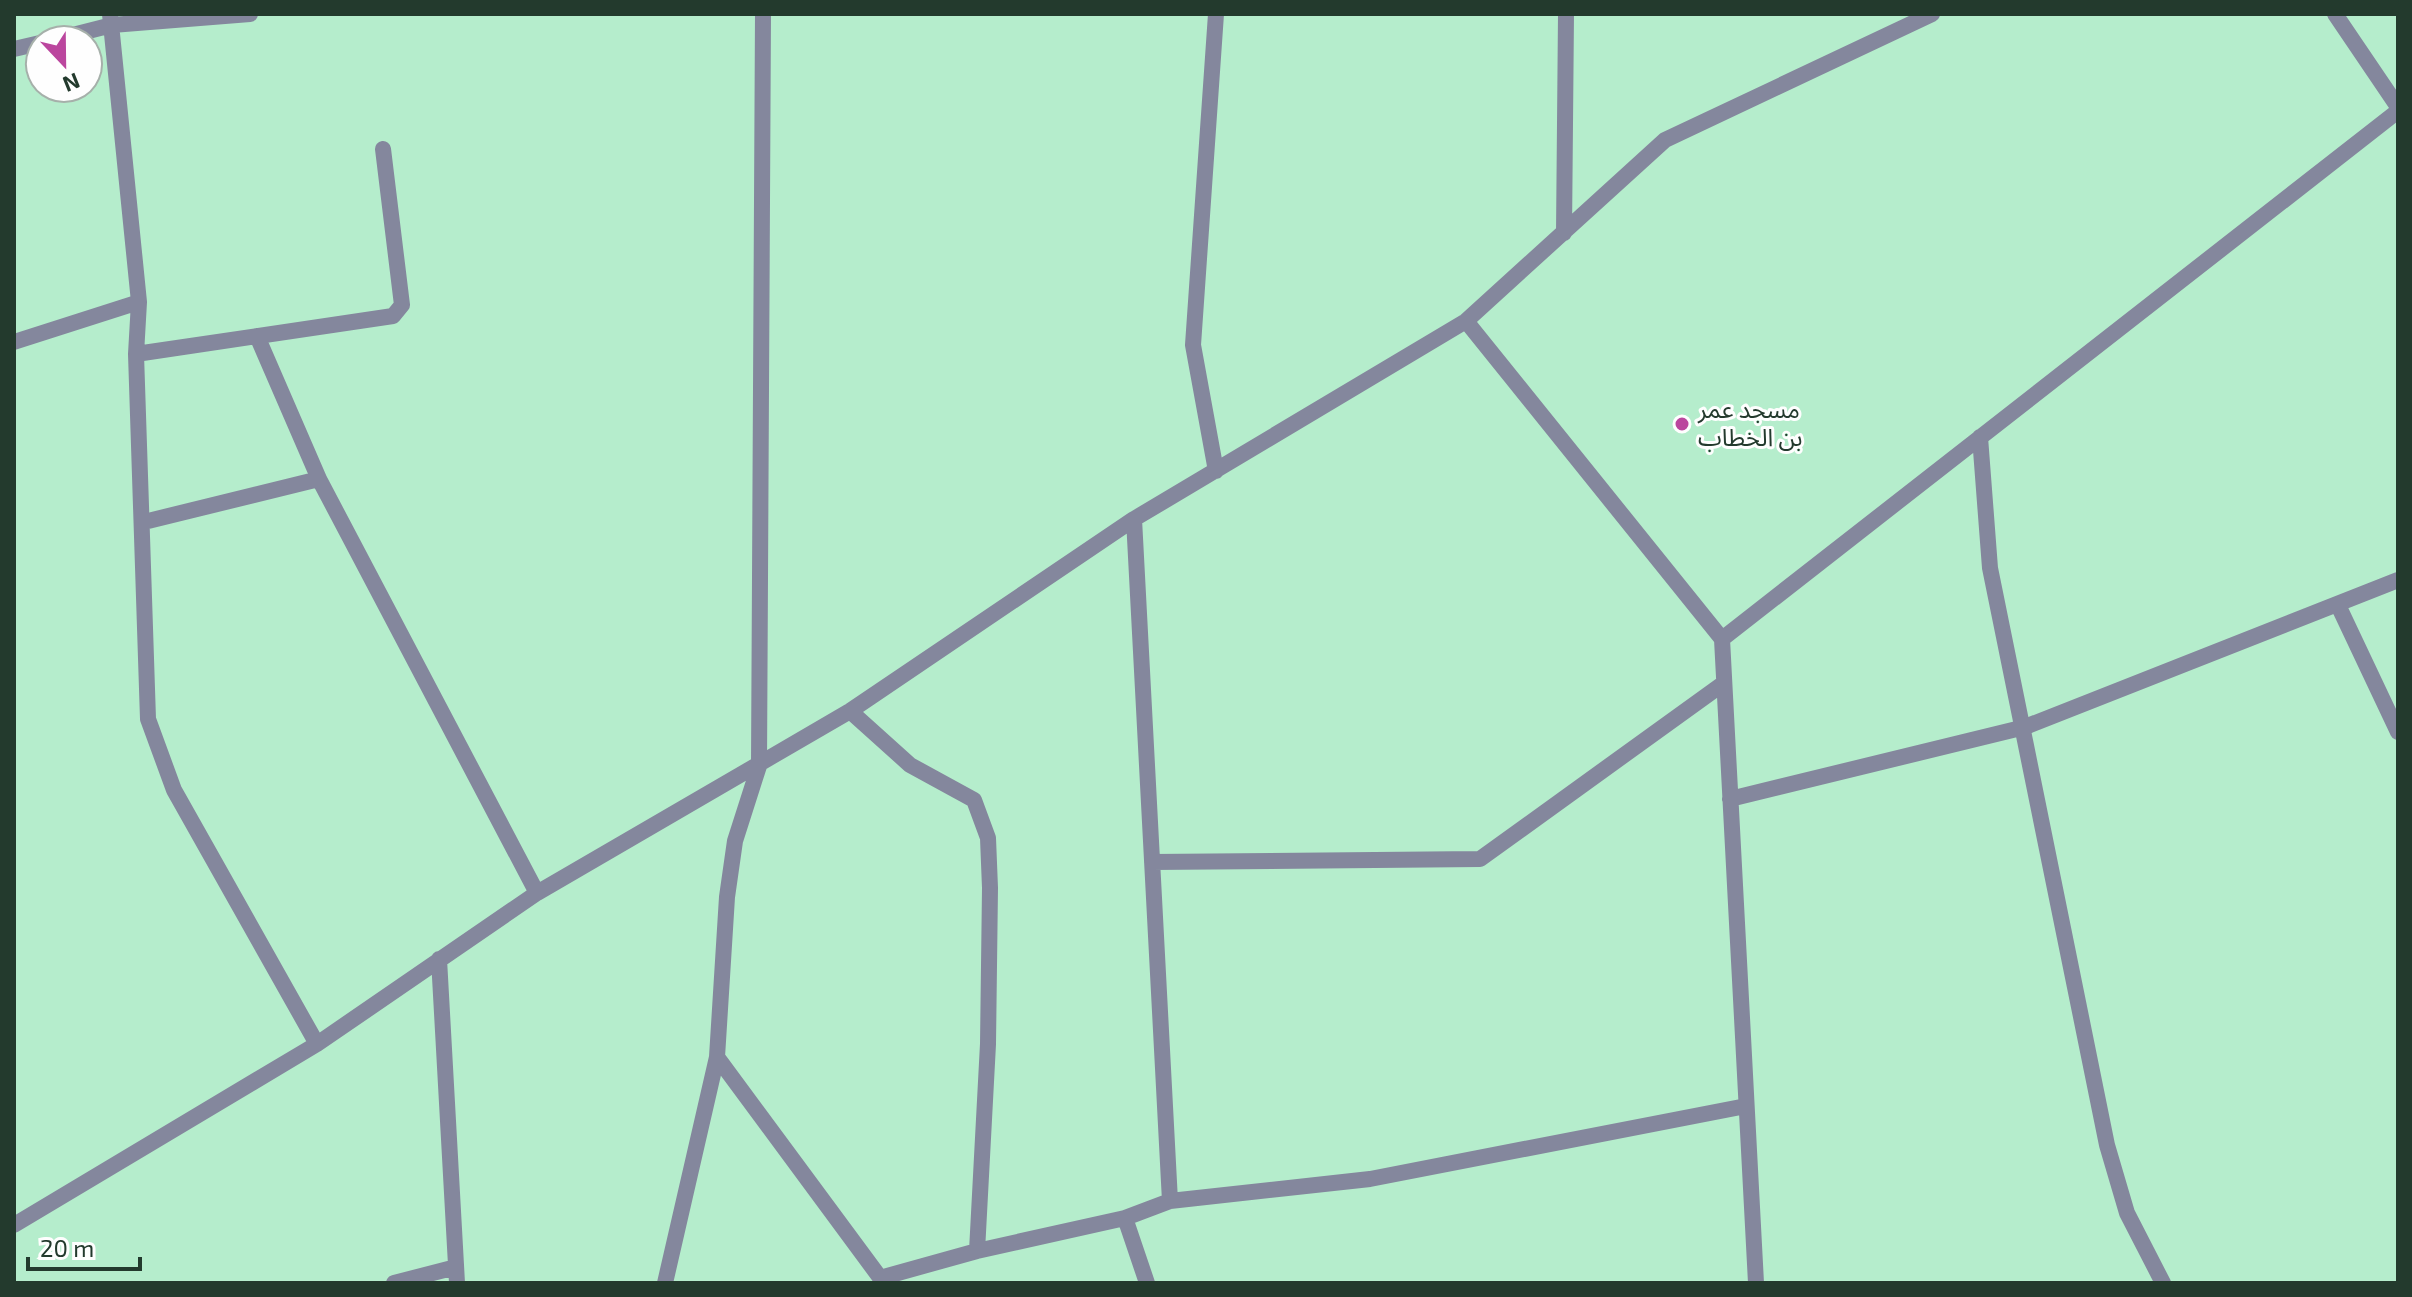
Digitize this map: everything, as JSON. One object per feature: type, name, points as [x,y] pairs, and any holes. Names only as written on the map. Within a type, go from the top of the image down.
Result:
[{"type":"street","points":[[250,14],[111,20],[139,302],[136,354],[144,522],[148,719],[174,790],[317,1044]]},
{"type":"street","points":[[665,1283],[717,1057],[727,897],[735,841],[759,766],[763,14]]},
{"type":"street","points":[[1216,14],[1193,345],[1216,471]]},
{"type":"street","points":[[1564,233],[1566,14]]},
{"type":"street","points":[[14,1225],[317,1044],[537,893],[850,711],[1134,519],[1466,321],[1665,140],[1932,14]]},
{"type":"street","points":[[1722,639],[2398,109],[2335,14]]},
{"type":"street","points":[[136,354],[393,316],[402,305],[383,149]]},
{"type":"street","points":[[14,342],[139,302]]},
{"type":"street","points":[[1466,321],[1722,639],[1756,1283]]},
{"type":"street","points":[[257,336],[319,479],[537,893]]},
{"type":"street","points":[[1980,437],[1990,568],[2025,727],[2107,1145],[2127,1213],[2163,1283]]},
{"type":"street","points":[[144,522],[319,479]]},
{"type":"street","points":[[1134,519],[1170,1201]]},
{"type":"street","points":[[1730,799],[2025,727],[2398,580]]},
{"type":"street","points":[[2338,605],[2398,732]]},
{"type":"street","points":[[1152,862],[1480,859],[1724,683]]},
{"type":"street","points":[[850,711],[910,765],[974,800],[988,838],[988,1044],[977,1251]]},
{"type":"street","points":[[394,1283],[457,1275],[439,959]]},
{"type":"street","points":[[717,1057],[882,1281],[977,1251],[1125,1218],[1170,1201],[1370,1179],[1746,1106]]},
{"type":"street","points":[[1125,1218],[1147,1283]]},
{"type":"place","name":"مسجد عمر بن الخطاب","points":[[1682,424]]}]
